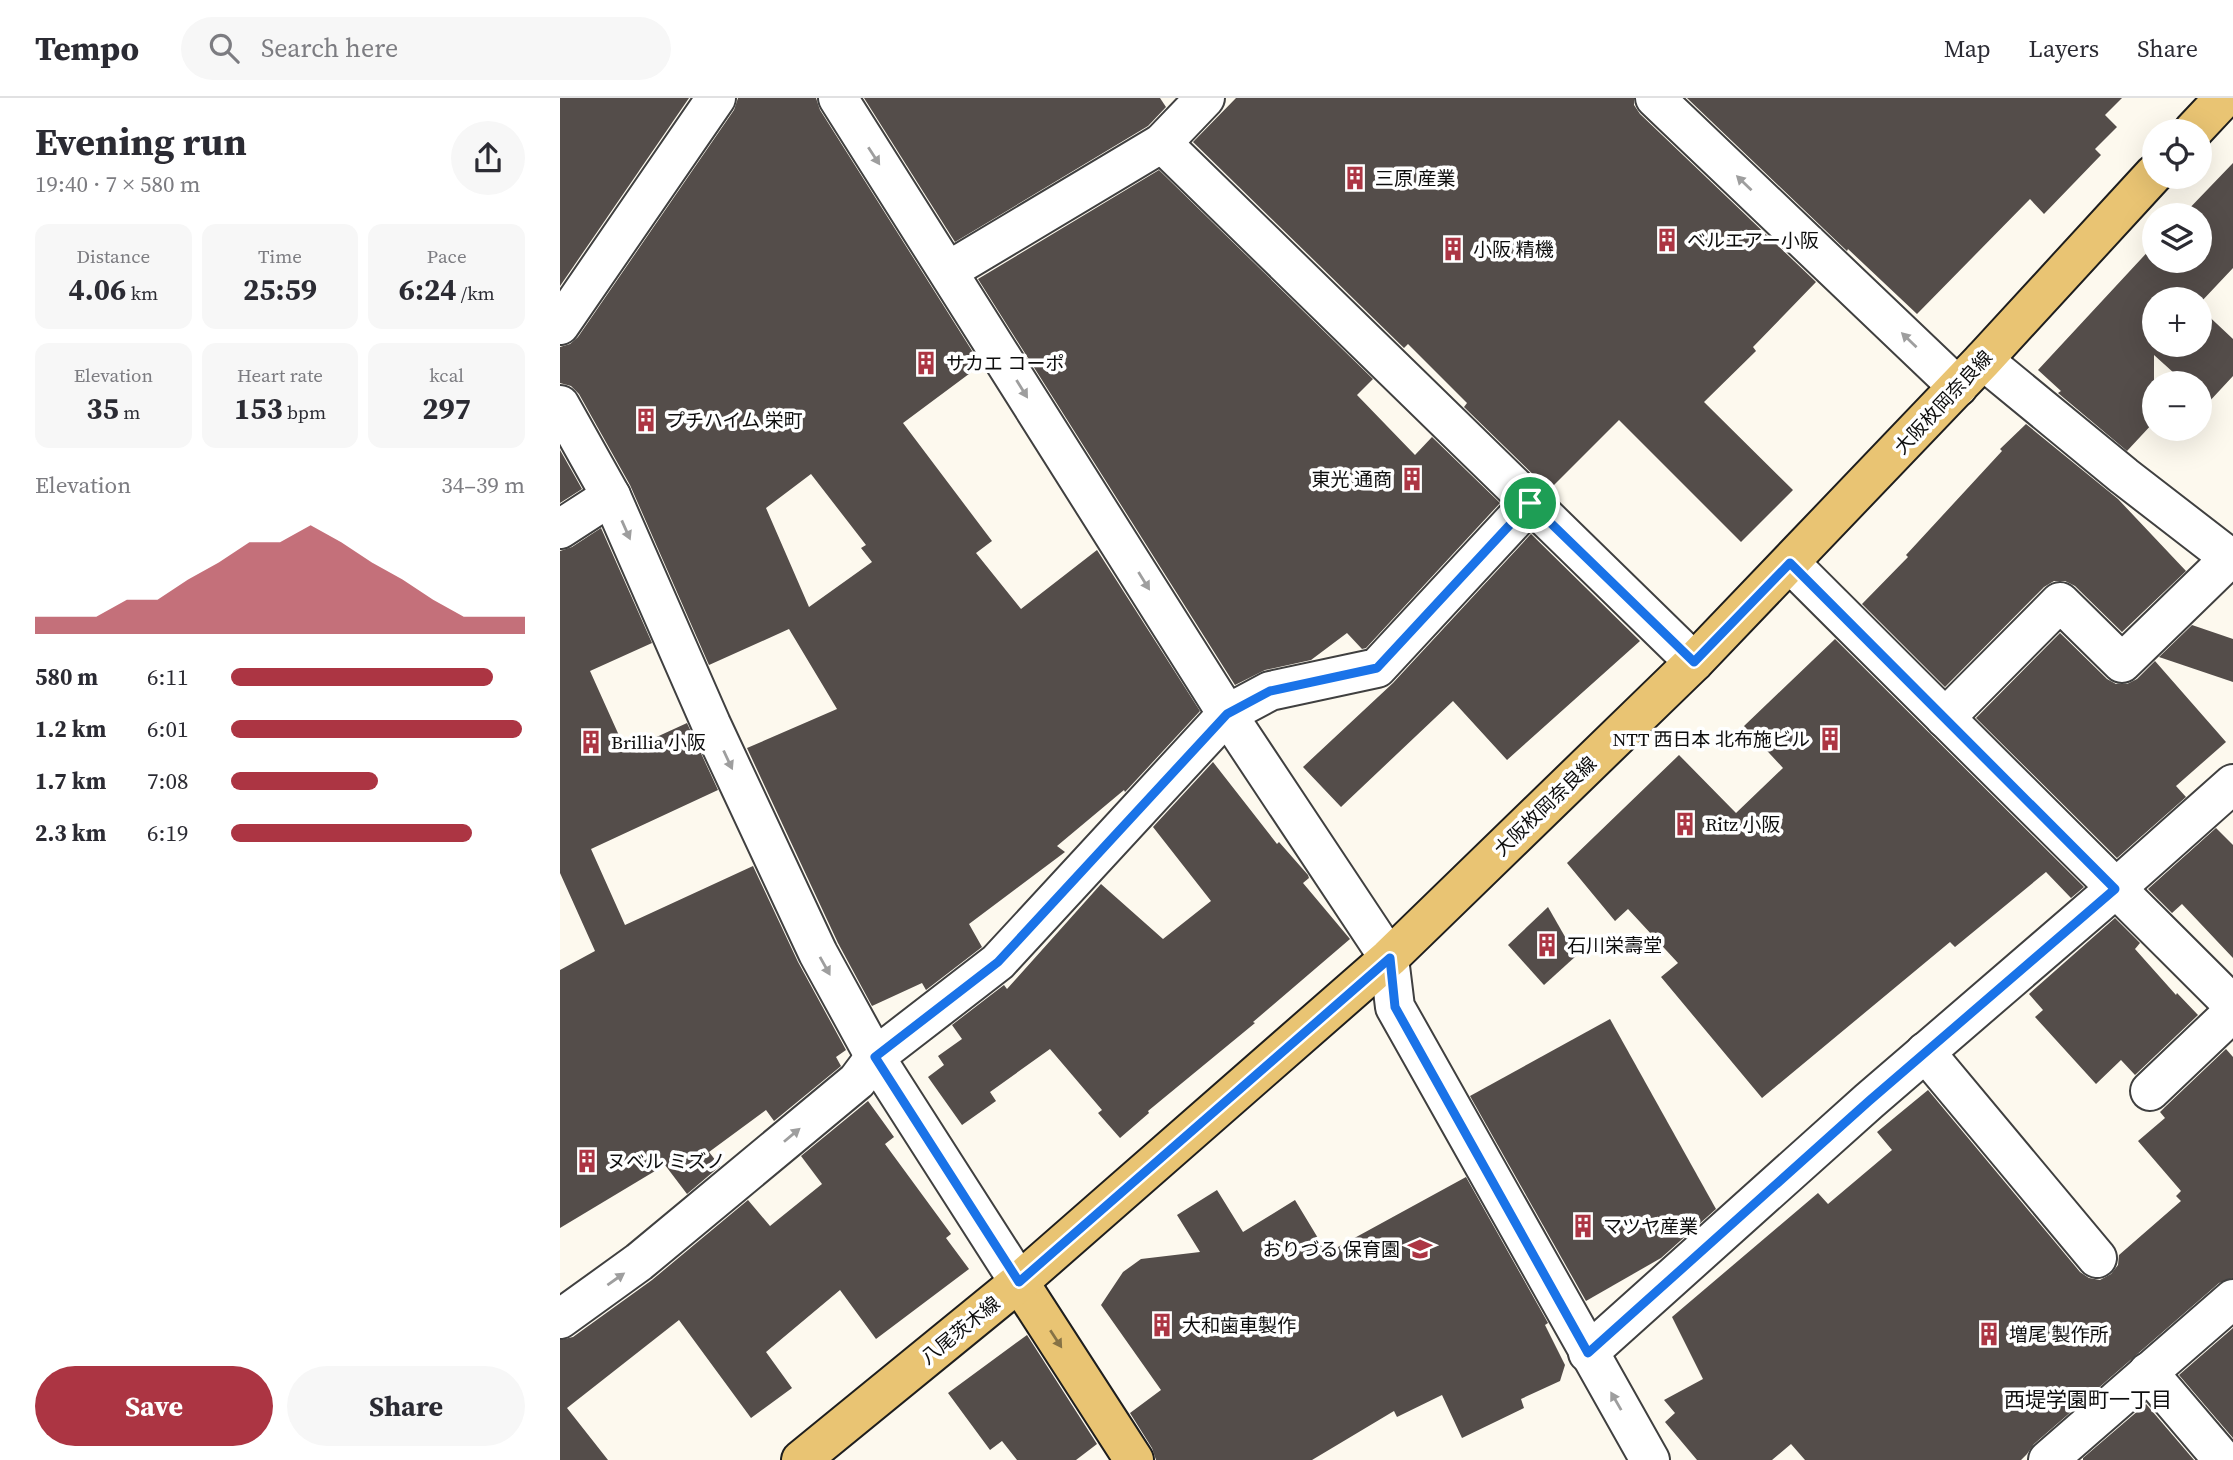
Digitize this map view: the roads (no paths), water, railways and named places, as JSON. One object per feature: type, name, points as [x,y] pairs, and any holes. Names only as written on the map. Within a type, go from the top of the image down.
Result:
[{"type":"main road","points":[[2204,119],[2224,98]]},
{"type":"main road","name":"大阪枚岡奈良線","points":[[1019,1282],[1390,958],[1694,662],[1971,374],[2142,187]]},
{"type":"main road","name":"八尾茨木線","points":[[801,1460],[1019,1282],[1134,1460]]},
{"type":"street","points":[[560,325],[716,98]]},
{"type":"street","points":[[838,98],[1227,714],[1390,958],[1395,1007],[1650,1460]]},
{"type":"street","points":[[948,271],[1162,143],[1205,98]]},
{"type":"street","points":[[1655,98],[1971,374],[2124,476],[2231,558],[2122,663],[2060,602],[1945,718]]},
{"type":"street","points":[[1162,143],[1694,662]]},
{"type":"street","points":[[560,405],[611,496],[711,724],[818,953],[875,1057],[1019,1282]]},
{"type":"street","points":[[560,529],[611,496]]},
{"type":"street","points":[[560,1319],[639,1262],[857,1081],[875,1057],[998,962],[1227,714],[1270,691],[1377,668],[1530,503]]},
{"type":"street","points":[[1790,563],[2233,1005]]},
{"type":"street","points":[[1588,1353],[1925,1052],[2233,784]]},
{"type":"street","points":[[2150,1091],[2233,1012]]},
{"type":"street","points":[[1925,1052],[2097,1258]]},
{"type":"street","points":[[2051,1459],[2233,1299]]},
{"type":"street","points":[[2148,1372],[2223,1460]]},
{"type":"place","name":"三原 産業","points":[[1355,178]]},
{"type":"place","name":"ベルエアー小阪","points":[[1667,240]]},
{"type":"place","name":"小阪 精機","points":[[1453,249]]},
{"type":"place","name":"サカエ コーポ","points":[[926,363]]},
{"type":"place","name":"プチハイム 栄町","points":[[646,420]]},
{"type":"place","name":"東光 通商","points":[[1412,479]]},
{"type":"place","name":"NTT 西日本 北布施ビル","points":[[1830,739]]},
{"type":"place","name":"Brillia 小阪","points":[[591,742]]},
{"type":"place","name":"Ritz 小阪","points":[[1685,824]]},
{"type":"place","name":"石川栄壽堂","points":[[1547,945]]},
{"type":"place","name":"ヌベル ミズノ","points":[[587,1161]]},
{"type":"place","name":"マツヤ産業","points":[[1583,1226]]},
{"type":"place","name":"おりづる 保育園","points":[[1420,1249]]},
{"type":"place","name":"大和歯車製作","points":[[1162,1325]]},
{"type":"place","name":"増尾 製作所","points":[[1989,1334]]},
{"type":"district","name":"西堤学園町一丁目","points":[[2088,1400]]}]
